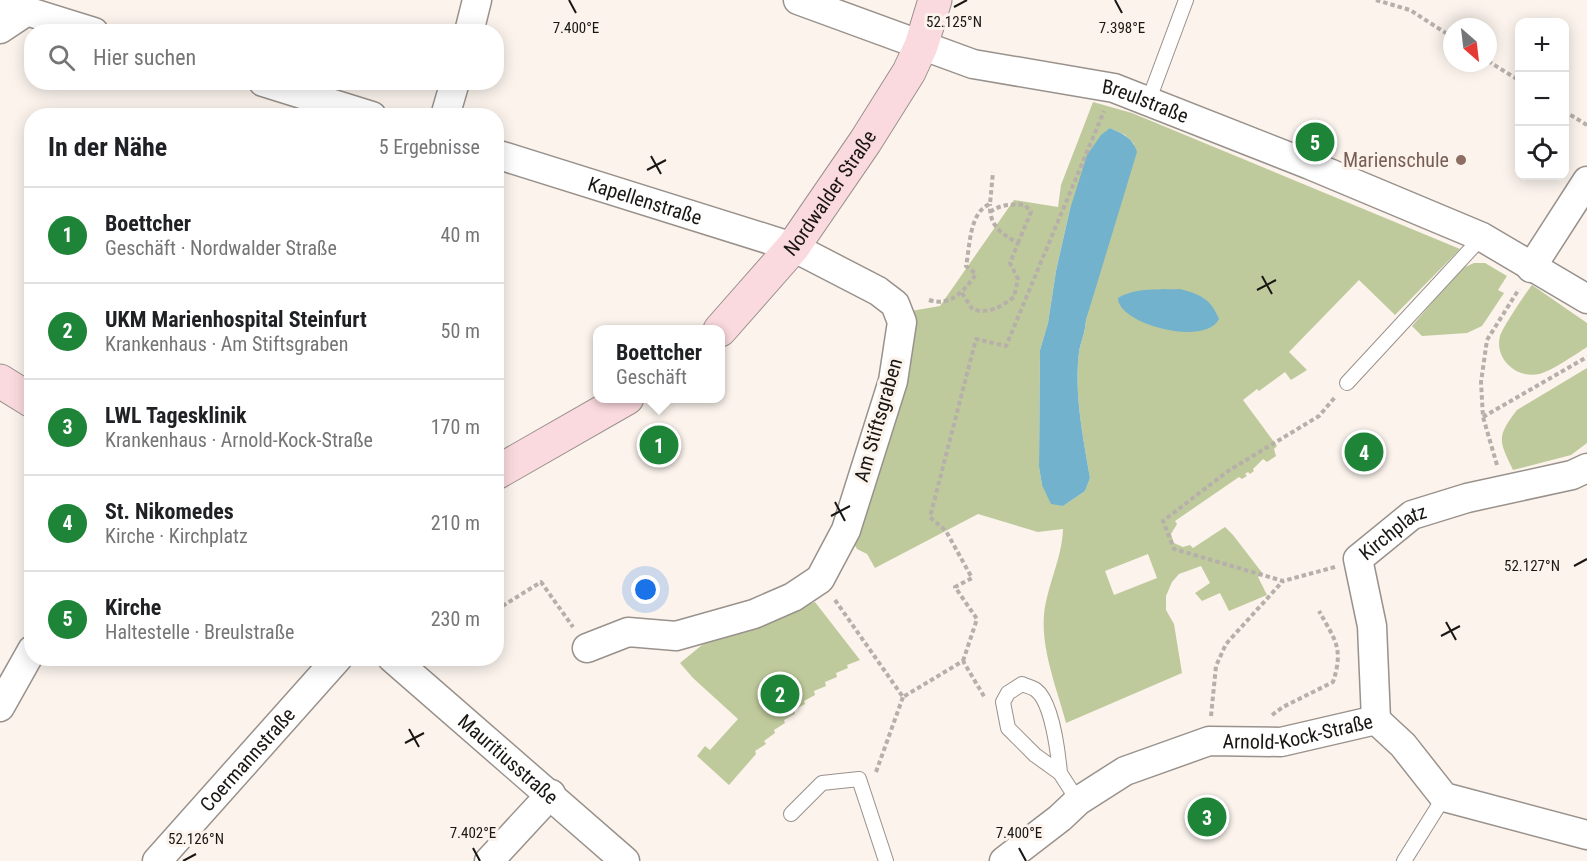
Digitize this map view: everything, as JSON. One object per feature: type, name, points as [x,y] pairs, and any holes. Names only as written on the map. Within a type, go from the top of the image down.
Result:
[{"type":"street","points":[[471,24],[477,0]]},
{"type":"street","name":"Breulstraße","points":[[798,0],[973,64],[1114,88],[1310,165],[1482,237]]},
{"type":"street","name":"Nordwalder Straße","points":[[724,325],[793,247],[865,142],[909,72],[921,46],[935,0]]},
{"type":"street","points":[[0,29],[16,6],[70,24]]},
{"type":"street","points":[[289,90],[346,108]]},
{"type":"street","points":[[447,108],[452,90]]},
{"type":"street","name":"Kapellenstraße","points":[[504,157],[793,247]]},
{"type":"street","points":[[1532,268],[1587,181]]},
{"type":"street","points":[[1482,237],[1587,299]]},
{"type":"street","name":"Am Stiftsgraben","points":[[587,648],[628,632],[670,641],[754,614],[793,597],[820,579],[846,530],[893,381],[902,321],[895,304],[878,291],[793,247]]},
{"type":"street","points":[[0,381],[24,396]]},
{"type":"street","points":[[504,468],[620,403]]},
{"type":"street","name":"Kirchplatz","points":[[1376,720],[1372,626],[1358,559],[1412,515],[1504,489],[1572,475],[1587,468]]},
{"type":"street","points":[[0,707],[24,664]]},
{"type":"street","name":"Coermannstraße","points":[[158,861],[331,666]]},
{"type":"street","name":"Mauritiusstraße","points":[[401,666],[626,861]]},
{"type":"street","name":"Arnold-Kock-Straße","points":[[1004,861],[1060,818],[1078,801],[1125,771],[1223,741],[1281,742],[1376,720],[1403,746],[1444,797]]},
{"type":"street","points":[[489,861],[550,794]]},
{"type":"street","points":[[1444,797],[1587,835]]},
{"type":"lane","points":[[1148,102],[1186,0]]},
{"type":"lane","points":[[1347,383],[1482,237]]},
{"type":"lane","points":[[1060,773],[1050,714],[1037,690],[1022,684],[1008,693],[1003,702],[1008,728],[1035,755],[1060,773],[1078,801]]},
{"type":"lane","points":[[792,814],[822,783],[859,779],[886,861]]},
{"type":"lane","points":[[1404,861],[1444,797]]},
{"type":"path","points":[[1376,0],[1410,10],[1443,31]]},
{"type":"path","points":[[1497,66],[1515,78]]},
{"type":"path","points":[[859,779],[876,772],[903,697],[963,661],[976,619],[955,587],[972,578],[946,531],[930,517],[976,339],[1006,346],[1114,88]]},
{"type":"path","points":[[1569,114],[1587,125]]},
{"type":"path","points":[[993,172],[989,212],[992,223],[1000,233],[1018,243]]},
{"type":"path","points":[[929,300],[939,303],[962,293],[976,274],[966,266],[976,216],[983,207],[990,204]]},
{"type":"path","points":[[962,293],[974,310],[985,312],[1000,307],[1014,297],[1018,279],[1010,263],[1032,212],[1025,205],[1007,205],[989,212]]},
{"type":"path","points":[[1504,489],[1483,417],[1481,382],[1487,340],[1532,268]]},
{"type":"path","points":[[1014,297],[1026,300]]},
{"type":"path","points":[[1483,417],[1587,357]]},
{"type":"path","points":[[1347,383],[1319,416],[1228,471],[1163,521],[1174,549],[1283,581],[1358,559]]},
{"type":"path","points":[[820,579],[903,697]]},
{"type":"path","points":[[1283,581],[1226,644],[1216,666],[1223,741],[1333,682],[1337,668],[1337,645],[1319,611]]},
{"type":"path","points":[[504,605],[541,582],[587,648]]},
{"type":"path","points":[[963,661],[989,705],[1003,702]]},
{"type":"green space","points":[[1093,102],[1132,113],[1460,249],[1395,315],[1359,280],[1289,352],[1307,370],[1291,380],[1285,372],[1243,400],[1277,446],[1274,449],[1276,456],[1267,462],[1263,459],[1250,474],[1248,472],[1245,474],[1247,476],[1242,479],[1239,477],[1175,521],[1177,524],[1171,534],[1174,543],[1183,547],[1190,545],[1193,548],[1225,527],[1263,574],[1258,577],[1267,595],[1229,611],[1220,593],[1202,601],[1195,593],[1210,583],[1201,566],[1179,574],[1172,582],[1166,596],[1166,610],[1174,624],[1182,673],[1066,723],[1050,669],[1044,628],[1048,593],[1060,551],[1063,529],[1038,532],[978,514],[875,568],[867,554],[857,549],[854,544],[911,311],[940,306],[1014,200],[1058,207],[1061,185]],"holes":[[[1110,128],[1125,135],[1134,144],[1079,352],[1078,400],[1090,478],[1085,491],[1063,506],[1042,485],[1039,467],[1040,350],[1048,323],[1056,271],[1070,209]],[[1148,554],[1157,578],[1114,595],[1105,571]]]},
{"type":"green space","points":[[1474,263],[1485,263],[1507,276],[1498,290],[1504,293],[1482,326],[1467,333],[1422,336],[1412,326],[1461,269]]},
{"type":"green space","points":[[1532,285],[1587,323],[1587,347],[1550,370],[1531,375],[1509,366],[1500,352],[1499,344],[1505,326]]},
{"type":"green space","points":[[1587,368],[1587,443],[1571,455],[1513,470],[1502,439],[1510,419],[1517,410]]},
{"type":"green space","points":[[815,602],[860,660],[836,673],[837,677],[825,682],[826,686],[814,691],[815,695],[794,710],[795,714],[784,720],[785,723],[774,730],[775,733],[764,741],[766,744],[755,751],[756,754],[729,785],[697,756],[705,746],[710,750],[738,719],[680,663],[702,645]]},
{"type":"water","points":[[1110,128],[1130,140],[1137,152],[1086,320],[1079,352],[1078,400],[1090,478],[1085,491],[1063,506],[1051,504],[1042,485],[1039,467],[1040,350],[1048,323],[1056,271],[1070,209],[1087,155],[1101,135]]},
{"type":"water","points":[[1180,289],[1204,298],[1219,319],[1210,327],[1197,331],[1180,332],[1162,329],[1131,316],[1121,307],[1118,298],[1132,292]]},
{"type":"place","name":"Kirche","points":[[1315,142]]},
{"type":"place","name":"Marienschule","points":[[1461,160]]},
{"type":"place","name":"Boettcher","points":[[659,445]]},
{"type":"place","name":"St. Nikomedes","points":[[1364,452]]},
{"type":"place","name":"UKM Marienhospital Steinfurt","points":[[780,694]]},
{"type":"place","name":"LWL Tagesklinik","points":[[1207,817]]}]
